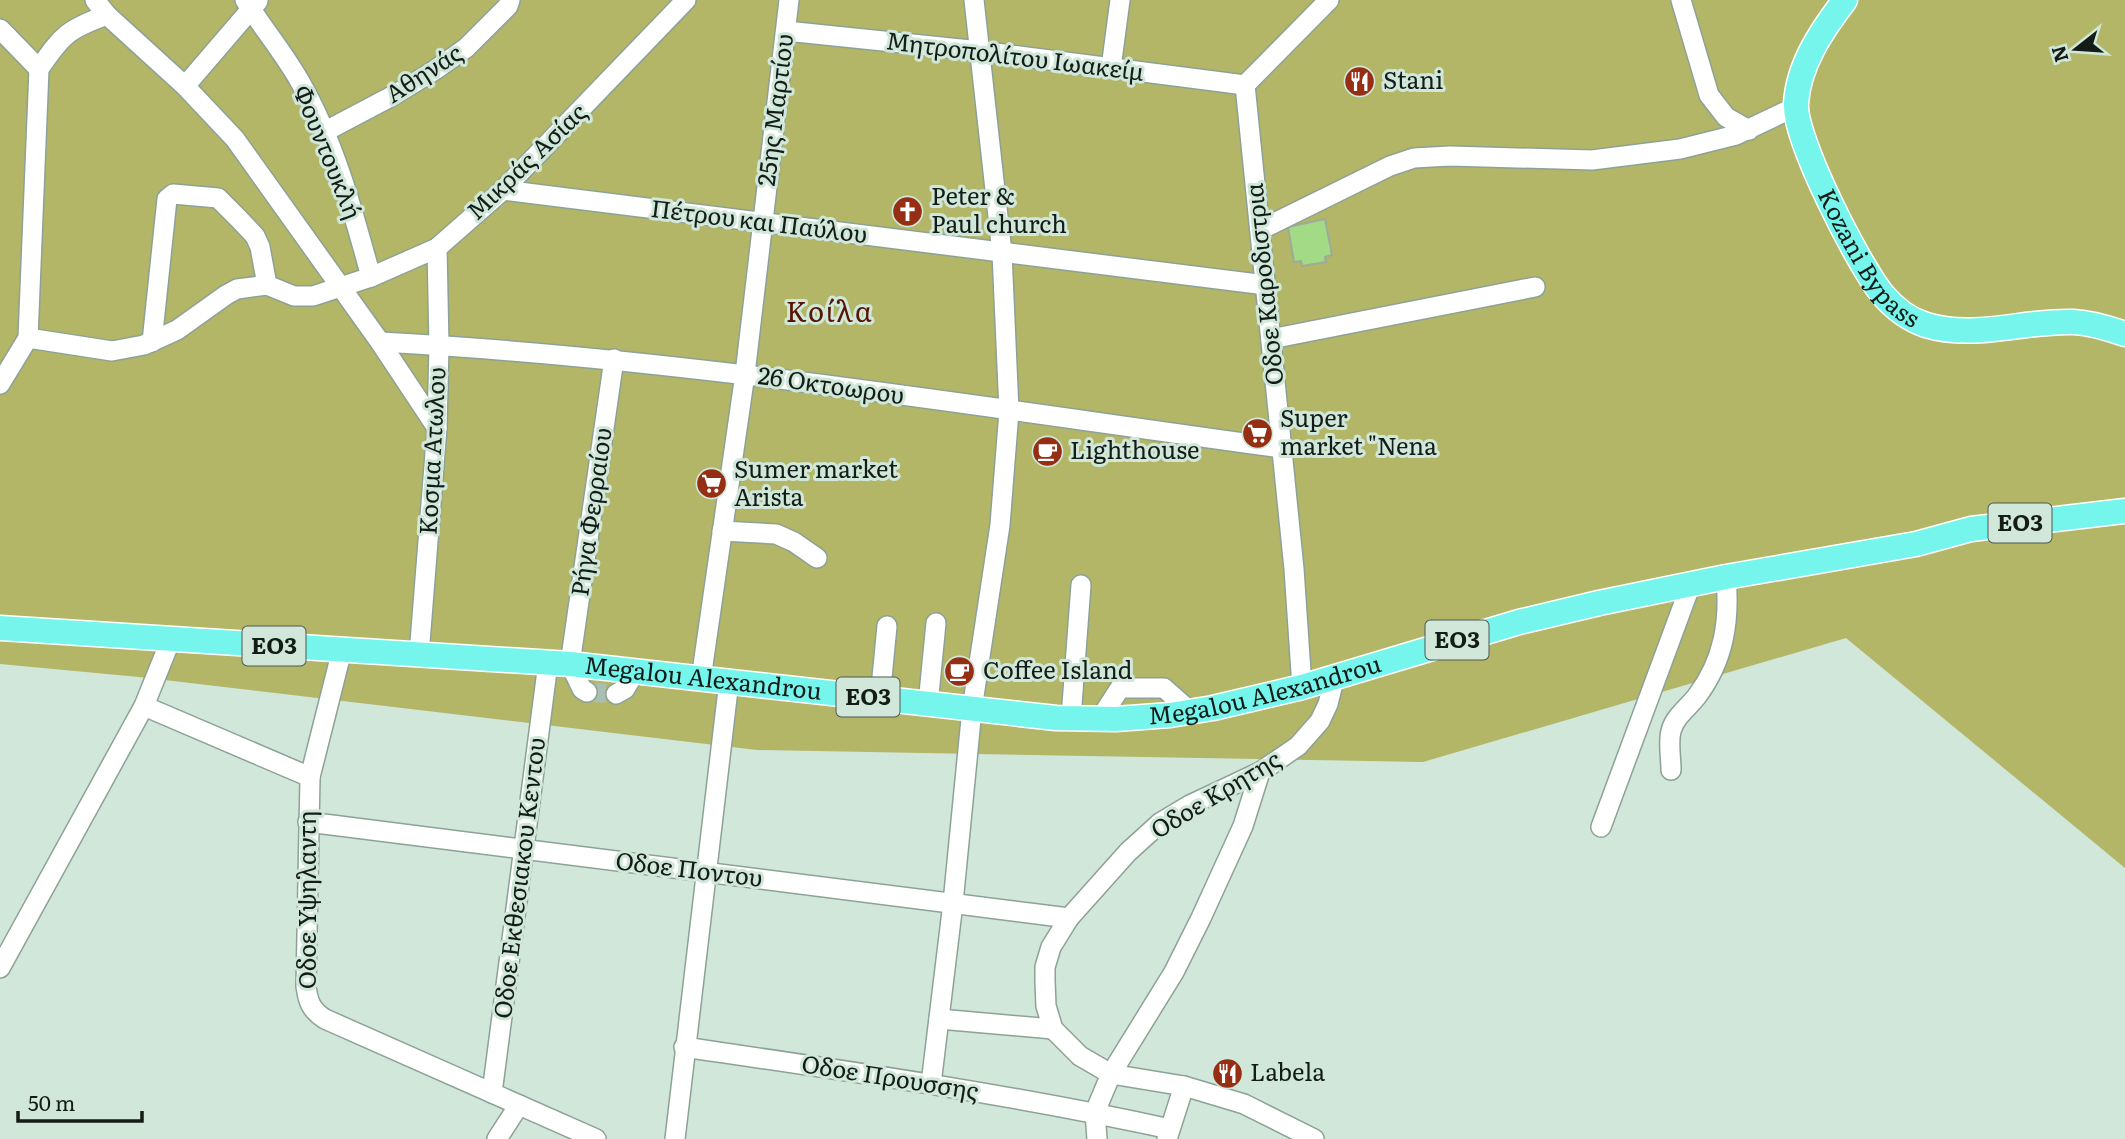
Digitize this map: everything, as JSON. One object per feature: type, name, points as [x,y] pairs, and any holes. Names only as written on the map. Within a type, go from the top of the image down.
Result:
[{"type":"main road","name":"Kozani Bypass","points":[[1842,2],[1808,56],[1797,86],[1795,107],[1803,144],[1867,273],[1884,296],[1917,322],[1945,330],[1969,331],[2073,322],[2092,324],[2125,334]]},
{"type":"main road","name":"ΕΟ3","points":[[1726,577],[1916,544],[1970,529],[2125,511]]},
{"type":"main road","name":"ΕΟ3","points":[[1916,544],[1973,542],[2083,528],[2125,530]]},
{"type":"main road","name":"Megalou Alexandrou","points":[[0,628],[559,664],[972,709],[1100,719],[1191,712],[1302,687],[1519,622],[1726,577]]},
{"type":"street","name":"Αθηνάς","points":[[324,132],[396,94],[466,48],[508,6],[510,0]]},
{"type":"street","name":"Μικράς Ασίας","points":[[267,285],[294,296],[304,297],[341,289],[437,248],[503,190],[686,0]]},
{"type":"street","name":"25ης Μαρτίου","points":[[701,679],[745,374],[789,0]]},
{"type":"street","points":[[931,1084],[953,903],[972,709],[1000,525],[1009,411],[1002,253],[974,0]]},
{"type":"street","points":[[1111,68],[1120,0]]},
{"type":"street","points":[[1245,85],[1329,0]]},
{"type":"street","points":[[1681,0],[1709,95],[1726,117],[1749,130]]},
{"type":"street","name":"Φουντουκλή","points":[[251,3],[299,80],[324,132],[354,215],[371,277]]},
{"type":"street","points":[[185,86],[251,3]]},
{"type":"street","points":[[0,384],[28,338],[39,69],[58,41],[101,7],[185,86],[235,139],[380,342],[437,428]]},
{"type":"street","points":[[0,29],[39,69]]},
{"type":"street","name":"Μητροπολίτου Ιωακείμ","points":[[786,31],[979,51],[1245,85]]},
{"type":"street","name":"Oδοε Καροδιστρια","points":[[1245,85],[1294,569],[1302,687]]},
{"type":"street","points":[[1260,230],[1390,166],[1414,158],[1450,156],[1592,160],[1680,149],[1749,130],[1795,107]]},
{"type":"street","name":"Πέτρου και Παύλου","points":[[503,190],[1266,285]]},
{"type":"street","points":[[28,338],[112,351],[152,342],[177,330],[226,295],[251,286],[267,285],[260,247],[255,236],[218,198],[173,194],[167,199],[152,342]]},
{"type":"street","name":"Κοσμα Ατωλου","points":[[419,655],[437,428],[437,248]]},
{"type":"street","points":[[1271,340],[1535,287]]},
{"type":"street","name":"26 Οκτοωρου","points":[[380,342],[614,359],[745,374],[1281,448]]},
{"type":"street","name":"Ρήγα Φερραίου","points":[[559,664],[614,359]]},
{"type":"street","points":[[723,531],[776,534],[794,542],[817,558]]},
{"type":"street","points":[[1671,770],[1671,733],[1674,723],[1698,695],[1715,664],[1724,636],[1729,607],[1726,577]]},
{"type":"street","points":[[1601,827],[1691,584]]},
{"type":"street","points":[[1071,718],[1082,585]]},
{"type":"street","points":[[928,704],[936,623]]},
{"type":"street","points":[[880,698],[887,626]]},
{"type":"street","points":[[0,968],[144,706],[171,639]]},
{"type":"street","name":"Oδοε Υψηλαντη","points":[[342,650],[310,778],[306,986],[308,1002],[315,1013],[596,1139]]},
{"type":"street","points":[[559,664],[587,692]]},
{"type":"street","name":"Oδοε Εκθεσιακου Κεντου","points":[[492,1093],[524,849],[559,664]]},
{"type":"street","points":[[617,694],[625,689],[635,672]]},
{"type":"street","name":"Oδοε Κρητης","points":[[1053,1030],[1046,1006],[1045,967],[1051,947],[1069,918],[1128,852],[1160,823],[1190,805],[1260,772],[1298,746],[1320,721],[1328,704],[1335,676]]},
{"type":"street","points":[[674,1139],[729,681]]},
{"type":"street","points":[[144,706],[310,778]]},
{"type":"street","points":[[1097,1139],[1095,1112],[1111,1074],[1174,972],[1201,918],[1243,826],[1260,772]]},
{"type":"street","name":"Oδοε Ποντου","points":[[308,822],[1069,918]]},
{"type":"street","points":[[939,1019],[1053,1030],[1080,1056],[1111,1074],[1184,1086],[1244,1104],[1314,1139]]},
{"type":"street","name":"Oδοε Προυσσης","points":[[684,1047],[1095,1112],[1134,1121],[1169,1134]]},
{"type":"street","points":[[1169,1134],[1184,1086]]},
{"type":"street","points":[[497,1139],[519,1105]]},
{"type":"green space","points":[[0,0],[2125,0],[2125,868],[1846,638],[1423,762],[757,750],[139,677],[0,664]]},
{"type":"building","points":[[1325,219],[1332,255],[1325,257],[1326,262],[1302,266],[1301,261],[1294,262],[1288,227]]},
{"type":"tunnel","points":[[587,692],[616,694]]},
{"type":"place","name":"Stani","points":[[1360,81]]},
{"type":"place","name":"Peter & Paul church","points":[[908,211]]},
{"type":"place","name":"Super market \"Nena","points":[[1257,433]]},
{"type":"place","name":"Lighthouse","points":[[1047,451]]},
{"type":"place","name":"Sumer market Arista","points":[[711,484]]},
{"type":"place","name":"Coffee Island","points":[[960,671]]},
{"type":"place","name":"Labela","points":[[1227,1073]]},
{"type":"district","name":"Κοίλα","points":[[830,312]]}]
